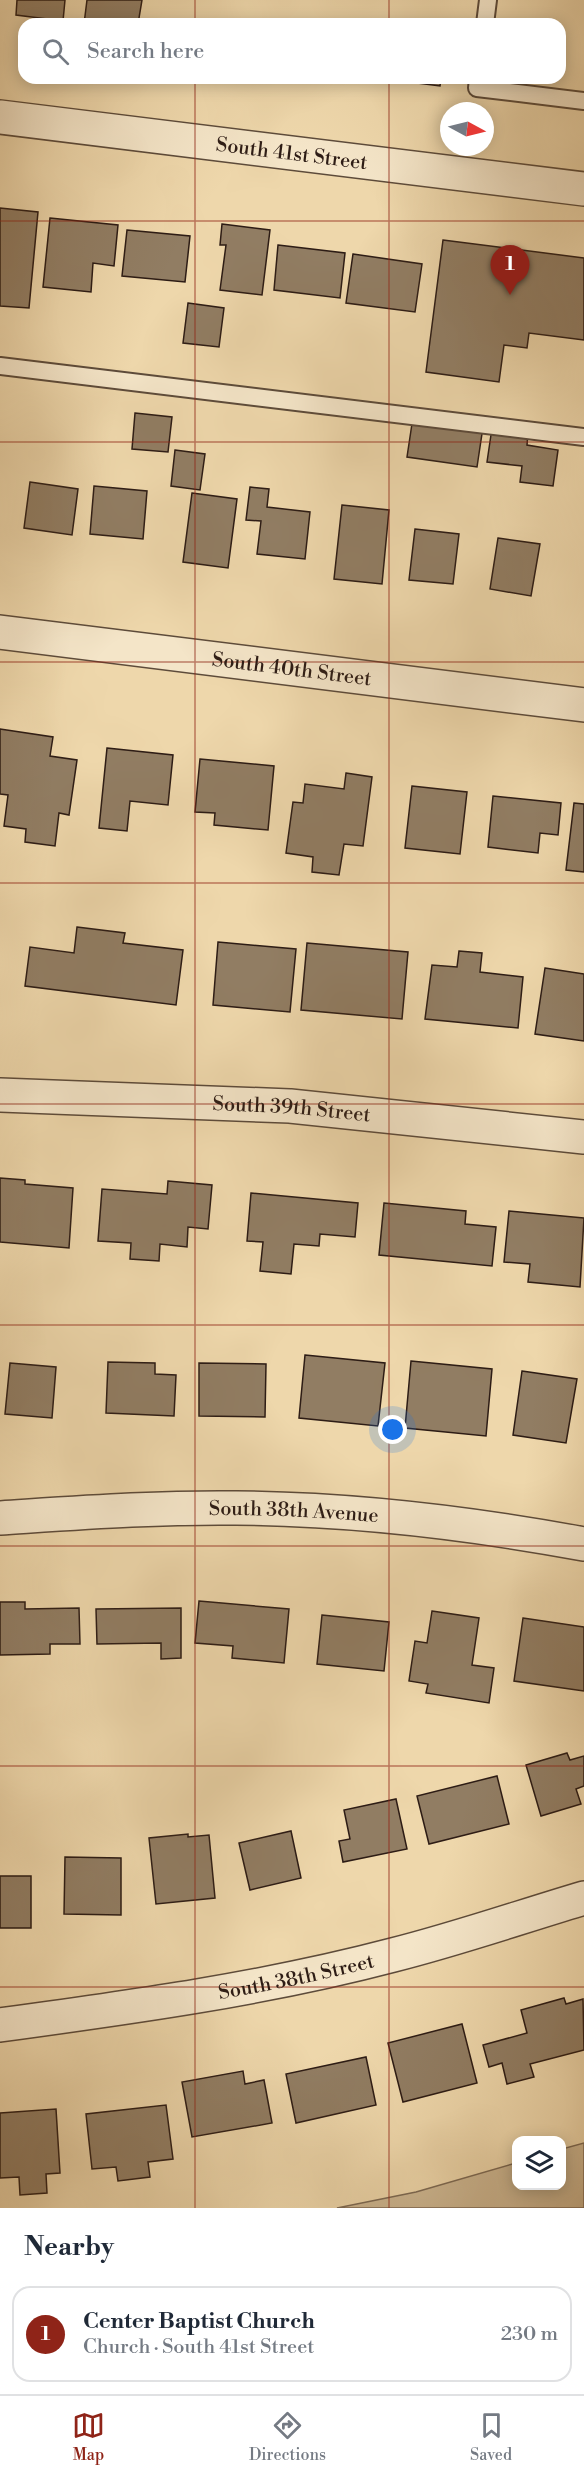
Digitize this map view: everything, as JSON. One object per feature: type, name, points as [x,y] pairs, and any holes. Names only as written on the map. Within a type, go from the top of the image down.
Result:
[{"type":"street","name":"South 41st Street","points":[[0,117],[584,189]]},
{"type":"street","name":"South 40th Street","points":[[0,632],[584,705]]},
{"type":"street","name":"South 39th Street","points":[[0,1095],[290,1106],[584,1137]]},
{"type":"street","name":"South 38th Avenue","points":[[0,1518],[235,1508],[320,1511],[526,1533],[584,1544]]},
{"type":"street","name":"South 38th Street","points":[[0,2025],[163,2002],[257,1985],[393,1955],[584,1898]]},
{"type":"lane","points":[[486,18],[488,0]]},
{"type":"lane","points":[[477,84],[477,88],[584,101]]},
{"type":"lane","points":[[0,366],[584,438]]},
{"type":"shaded area","points":[[584,2143],[584,2208],[337,2208],[416,2192],[512,2164],[512,2190],[566,2190],[566,2148]]},
{"type":"building","points":[[17,0],[65,0],[63,18],[16,15]]},
{"type":"building","points":[[87,0],[142,0],[139,18],[85,18]]},
{"type":"building","points":[[0,208],[38,212],[29,308],[0,306]]},
{"type":"building","points":[[50,218],[118,225],[114,266],[93,263],[91,292],[43,287]]},
{"type":"building","points":[[222,224],[270,230],[262,295],[220,290],[226,245],[220,245]]},
{"type":"building","points":[[127,230],[190,236],[185,282],[122,276]]},
{"type":"building","points":[[443,240],[584,258],[584,340],[529,333],[527,348],[504,345],[499,382],[426,372]]},
{"type":"building","points":[[278,245],[345,253],[340,298],[274,290]]},
{"type":"building","points":[[353,254],[422,264],[415,312],[346,303]]},
{"type":"building","points":[[188,303],[224,308],[219,347],[183,343]]},
{"type":"building","points":[[135,413],[172,417],[168,452],[132,449]]},
{"type":"building","points":[[413,417],[483,427],[477,467],[407,457]]},
{"type":"building","points":[[492,428],[528,433],[527,445],[558,450],[553,486],[520,482],[522,466],[487,462]]},
{"type":"building","points":[[175,450],[205,454],[200,490],[171,486]]},
{"type":"building","points":[[30,482],[78,489],[72,535],[24,528]]},
{"type":"building","points":[[94,486],[147,491],[143,539],[90,534]]},
{"type":"building","points":[[250,487],[269,489],[267,507],[310,512],[305,559],[257,554],[261,521],[246,520]]},
{"type":"building","points":[[192,493],[237,499],[228,568],[183,562]]},
{"type":"building","points":[[342,505],[389,510],[382,584],[334,579]]},
{"type":"building","points":[[415,529],[459,534],[453,584],[409,580]]},
{"type":"building","points":[[498,538],[540,544],[531,596],[490,589]]},
{"type":"building","points":[[0,729],[53,737],[50,756],[77,760],[69,815],[59,813],[55,846],[25,842],[26,829],[4,826],[8,795],[0,794]]},
{"type":"building","points":[[107,748],[173,755],[168,805],[130,801],[127,831],[99,828]]},
{"type":"building","points":[[200,759],[274,766],[268,830],[214,825],[215,813],[195,812]]},
{"type":"building","points":[[346,773],[372,777],[363,846],[344,844],[339,875],[312,872],[313,857],[286,853],[293,802],[303,803],[305,784],[344,789]]},
{"type":"building","points":[[412,786],[467,792],[460,854],[405,848]]},
{"type":"building","points":[[493,796],[561,803],[558,835],[540,833],[538,853],[488,847]]},
{"type":"building","points":[[574,803],[584,804],[584,872],[566,870]]},
{"type":"building","points":[[77,927],[125,933],[123,943],[183,950],[176,1005],[25,986],[30,947],[74,953]]},
{"type":"building","points":[[218,942],[296,949],[290,1012],[213,1005]]},
{"type":"building","points":[[307,943],[408,952],[402,1019],[301,1010]]},
{"type":"building","points":[[459,951],[482,953],[480,972],[523,977],[518,1028],[425,1019],[432,965],[457,967]]},
{"type":"building","points":[[545,968],[584,974],[584,1041],[535,1034]]},
{"type":"building","points":[[0,1178],[25,1180],[25,1184],[73,1188],[69,1248],[0,1242]]},
{"type":"building","points":[[168,1181],[212,1185],[208,1229],[188,1227],[187,1247],[160,1244],[159,1261],[130,1259],[131,1243],[98,1241],[102,1189],[167,1194]]},
{"type":"building","points":[[251,1193],[358,1203],[355,1237],[320,1234],[319,1246],[294,1244],[291,1274],[260,1271],[263,1242],[247,1241]]},
{"type":"building","points":[[384,1203],[466,1211],[465,1224],[496,1227],[492,1266],[379,1255]]},
{"type":"building","points":[[509,1211],[584,1218],[580,1287],[528,1282],[530,1264],[504,1262]]},
{"type":"building","points":[[305,1355],[385,1363],[378,1426],[299,1418]]},
{"type":"building","points":[[411,1361],[492,1369],[486,1436],[405,1428]]},
{"type":"building","points":[[108,1362],[155,1363],[155,1374],[176,1375],[174,1416],[106,1413]]},
{"type":"building","points":[[10,1363],[56,1367],[52,1418],[5,1414]]},
{"type":"building","points":[[199,1363],[266,1364],[265,1417],[199,1416]]},
{"type":"building","points":[[522,1371],[577,1379],[566,1443],[513,1435]]},
{"type":"building","points":[[199,1601],[289,1609],[284,1663],[232,1658],[233,1646],[195,1643]]},
{"type":"building","points":[[0,1602],[25,1602],[25,1609],[79,1608],[80,1644],[50,1644],[50,1654],[0,1655]]},
{"type":"building","points":[[181,1608],[181,1658],[161,1659],[161,1643],[97,1644],[96,1609]]},
{"type":"building","points":[[432,1611],[479,1618],[472,1665],[494,1668],[489,1703],[426,1693],[428,1684],[409,1681],[415,1641],[427,1643]]},
{"type":"building","points":[[322,1615],[389,1622],[384,1671],[317,1664]]},
{"type":"building","points":[[523,1618],[584,1627],[584,1691],[514,1681]]},
{"type":"building","points":[[567,1753],[570,1760],[584,1756],[584,1786],[576,1789],[581,1804],[541,1816],[526,1765]]},
{"type":"building","points":[[497,1776],[509,1824],[429,1844],[417,1796]]},
{"type":"building","points":[[396,1799],[407,1849],[343,1862],[339,1841],[350,1839],[344,1810]]},
{"type":"building","points":[[291,1831],[301,1878],[250,1890],[239,1843]]},
{"type":"building","points":[[188,1834],[188,1837],[209,1835],[215,1898],[156,1904],[149,1838]]},
{"type":"building","points":[[65,1857],[121,1858],[121,1915],[64,1914]]},
{"type":"building","points":[[0,1876],[31,1876],[31,1928],[0,1928]]},
{"type":"building","points":[[564,1998],[566,2004],[583,1999],[584,2050],[530,2064],[534,2077],[507,2084],[502,2063],[489,2067],[483,2045],[527,2033],[521,2010]]},
{"type":"building","points":[[462,2024],[477,2083],[403,2102],[388,2043]]},
{"type":"building","points":[[366,2057],[376,2105],[296,2123],[286,2074]]},
{"type":"building","points":[[243,2071],[245,2084],[264,2080],[272,2123],[192,2137],[182,2082]]},
{"type":"building","points":[[166,2105],[173,2159],[148,2162],[150,2177],[118,2181],[116,2167],[92,2169],[86,2114]]},
{"type":"building","points":[[56,2109],[60,2173],[46,2174],[47,2193],[20,2195],[19,2177],[0,2178],[0,2113]]},
{"type":"place","name":"Center Baptist Church","points":[[510,295]]}]
